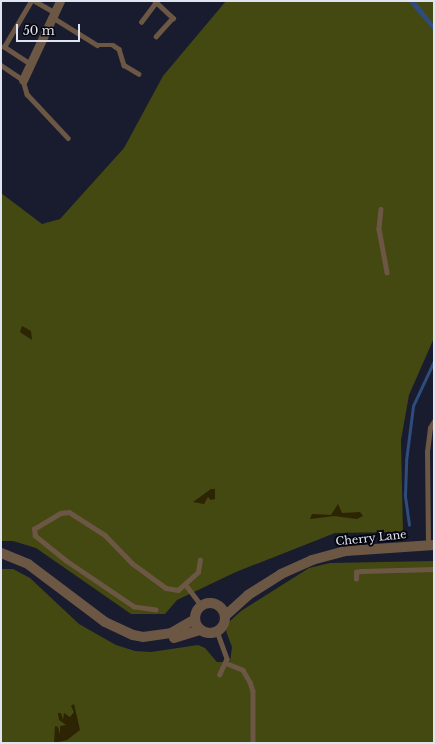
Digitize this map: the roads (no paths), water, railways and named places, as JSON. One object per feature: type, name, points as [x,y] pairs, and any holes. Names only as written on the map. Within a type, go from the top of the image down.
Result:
[{"type":"street","points":[[23,80],[60,1]]},
{"type":"street","name":"Cherry Lane","points":[[225,616],[248,595],[281,574],[312,560],[346,551],[431,545]]},
{"type":"street","points":[[1,553],[28,564],[105,622],[138,636],[164,640],[201,630]]},
{"type":"street","name":"Cherry Lane","points":[[219,606],[248,595]]},
{"type":"street","points":[[138,636],[171,633],[195,619],[202,606],[210,603],[219,606],[225,616],[223,625],[216,632],[208,633],[201,630],[195,619]]},
{"type":"lane","points":[[30,64],[4,47],[31,1]]},
{"type":"lane","points":[[35,1],[97,45],[113,45],[119,49],[124,65],[139,74]]},
{"type":"lane","points":[[141,22],[156,2],[173,18],[156,37]]},
{"type":"lane","points":[[1,65],[23,80],[28,94],[68,138]]},
{"type":"lane","points":[[381,209],[379,229],[387,272]]},
{"type":"lane","points":[[431,545],[427,452],[430,428],[434,421]]},
{"type":"lane","points":[[156,610],[134,607],[66,561],[35,536],[34,529],[61,513],[69,512],[105,535],[132,563],[166,588],[178,590],[186,585],[198,572],[200,560]]},
{"type":"lane","points":[[356,579],[356,572],[361,571],[434,570]]},
{"type":"lane","points":[[186,585],[202,606]]},
{"type":"lane","points":[[216,632],[224,646],[226,663],[220,674]]},
{"type":"lane","points":[[226,663],[244,670],[250,682],[253,691],[253,743]]},
{"type":"water","points":[[408,1],[417,3],[434,25],[434,31]]},
{"type":"waterway","points":[[409,525],[405,495],[406,461],[413,406],[434,361]]}]
